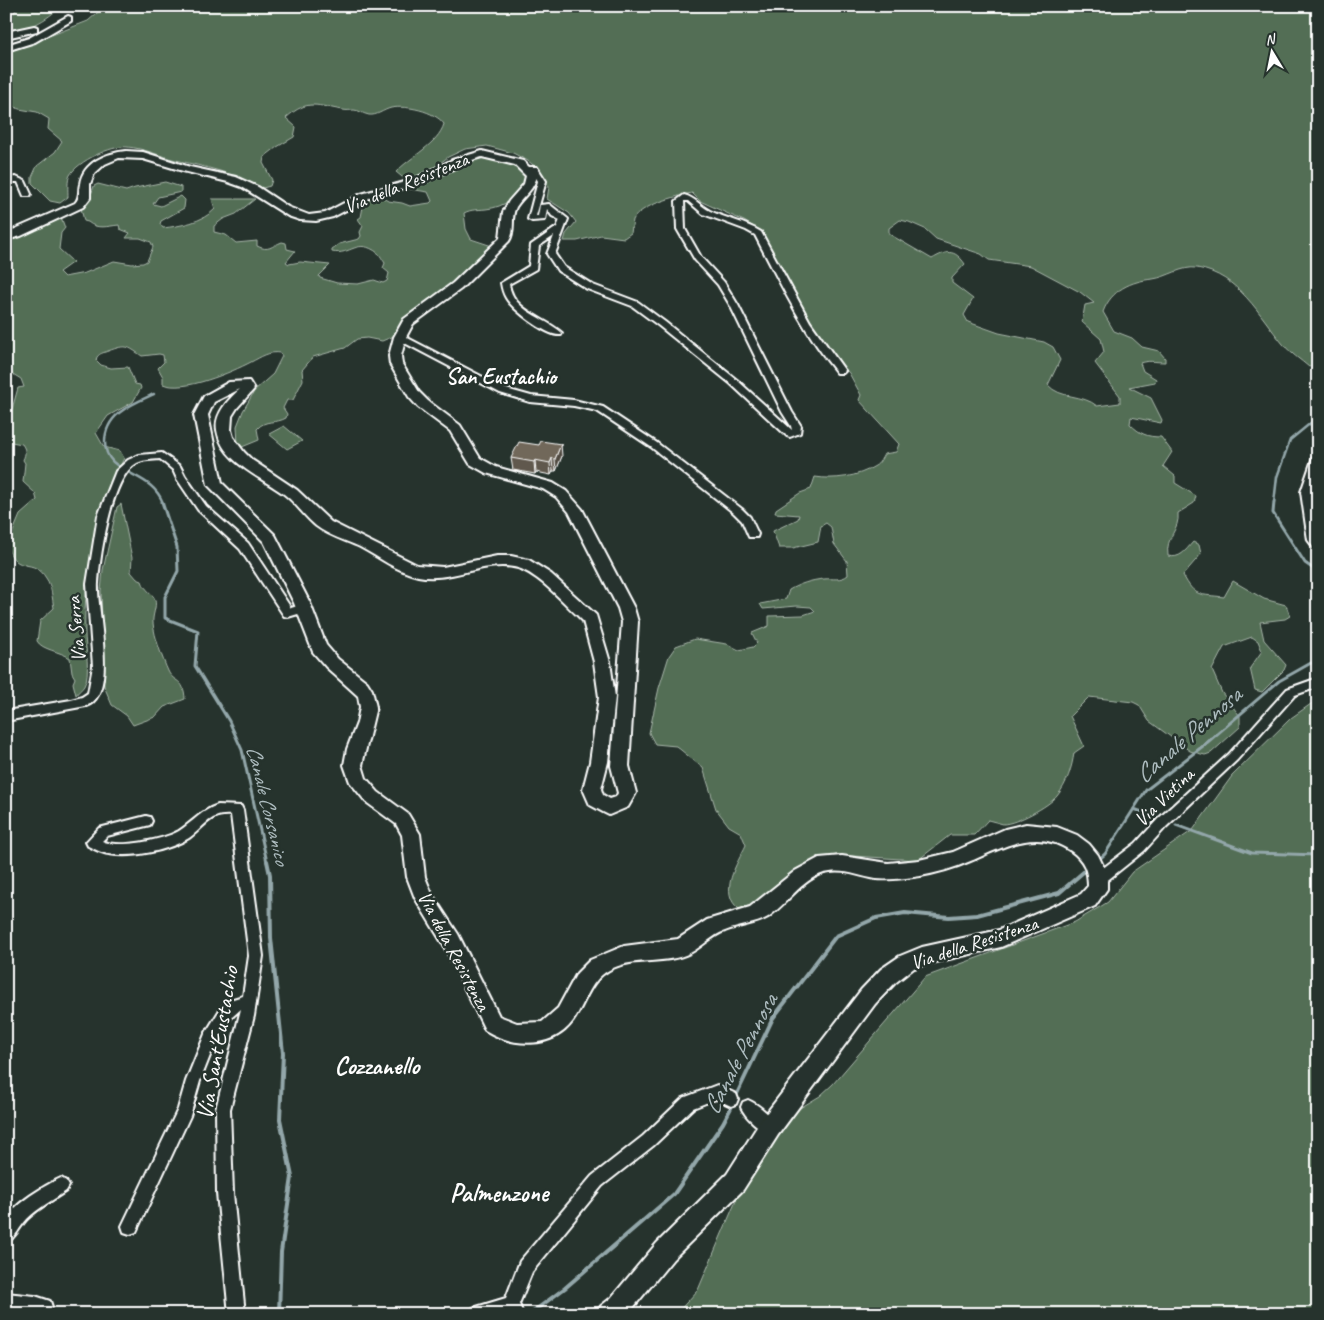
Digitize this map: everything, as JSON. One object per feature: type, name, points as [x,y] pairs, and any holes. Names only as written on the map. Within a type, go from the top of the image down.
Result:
[{"type":"street","points":[[6,35],[25,32],[63,17],[68,19],[32,40],[6,48]]},
{"type":"street","name":"Via della Resistenza","points":[[6,237],[25,231],[48,218],[78,206],[85,198],[85,182],[91,172],[102,161],[119,155],[142,156],[222,177],[245,185],[281,208],[309,218],[332,215],[364,196],[415,182],[456,161],[476,155],[482,154],[519,163],[528,169],[532,175],[532,181],[510,209],[507,216],[508,230],[506,239],[457,286],[408,322],[400,338],[395,356],[396,364],[414,394],[423,404],[455,428],[476,461],[490,470],[548,486],[561,494],[575,509],[626,608],[630,622],[620,766],[627,793],[622,802],[609,807],[596,800],[592,789],[599,762],[607,697],[602,662],[590,619],[534,570],[524,564],[506,561],[443,574],[431,574],[413,570],[366,544],[322,524],[291,492],[248,466],[226,437],[225,417],[229,408],[247,389],[244,384],[234,385],[209,399],[204,405],[201,415],[211,471],[216,485],[270,539],[304,608],[319,648],[332,663],[361,687],[366,695],[368,707],[353,765],[359,782],[372,797],[402,820],[411,834],[416,877],[424,898],[451,940],[492,1023],[502,1031],[531,1035],[545,1030],[561,1020],[588,973],[600,965],[619,956],[680,948],[718,924],[760,912],[799,878],[812,870],[829,864],[846,863],[866,869],[884,871],[923,867],[954,860],[1013,835],[1028,833],[1060,836],[1074,842],[1086,851],[1099,876],[1098,889],[1088,900],[1001,938],[922,956],[906,962],[888,976],[868,997],[770,1127],[735,1182],[665,1251],[619,1306],[610,1314]]},
{"type":"street","points":[[528,169],[534,169],[542,181],[532,219],[542,218],[543,207],[549,206],[555,214],[564,219],[551,254],[561,269],[590,288],[610,293],[634,304],[734,382],[790,434],[797,430],[796,426],[787,412],[734,305],[721,284],[698,258],[681,229],[680,201],[684,197],[691,198],[706,212],[748,228],[758,234],[805,325],[822,350],[840,370]]},
{"type":"street","points":[[6,180],[20,179],[27,194]]},
{"type":"street","points":[[558,332],[532,318],[508,296],[505,283],[533,266],[535,245],[562,227]]},
{"type":"street","points":[[400,338],[504,391],[530,399],[574,403],[600,409],[654,445],[738,510],[746,519],[753,534]]},
{"type":"street","name":"Via Serra","points":[[6,716],[71,705],[86,701],[93,695],[99,666],[92,584],[103,516],[119,473],[131,462],[142,457],[162,456],[170,461],[202,508],[244,546],[288,613],[304,608]]},
{"type":"street","points":[[1318,457],[1306,492],[1313,540],[1318,545]]},
{"type":"street","name":"Via Vietina","points":[[1099,876],[1140,847],[1162,823],[1233,757],[1290,692],[1318,682]]},
{"type":"street","name":"Via Sant'Eustachio","points":[[146,821],[103,832],[92,842],[108,849],[149,846],[183,835],[207,813],[223,808],[237,810],[256,956],[247,1016],[223,1109],[226,1193],[237,1314]]},
{"type":"street","points":[[130,1226],[185,1111],[193,1082],[210,1039],[226,1012],[235,1005],[249,1000]]},
{"type":"street","points":[[478,1314],[513,1309],[526,1267],[597,1181],[648,1141],[688,1103],[717,1092],[732,1099]]},
{"type":"street","points":[[748,1107],[770,1127]]},
{"type":"street","points":[[6,1235],[10,1226],[33,1205],[61,1186]]},
{"type":"street","points":[[6,1301],[13,1304],[38,1304],[44,1307],[42,1312],[37,1314]]},
{"type":"green space","points":[[14,6],[61,6],[36,24],[14,31],[6,31],[6,18],[14,13],[16,9]]},
{"type":"green space","points":[[105,6],[1318,6],[1318,364],[1309,367],[1289,350],[1236,287],[1212,272],[1197,268],[1180,270],[1159,278],[1137,282],[1123,288],[1111,298],[1103,312],[1114,331],[1132,338],[1142,347],[1159,351],[1165,358],[1165,362],[1149,361],[1140,363],[1143,371],[1156,379],[1155,382],[1129,387],[1151,398],[1162,420],[1161,423],[1131,417],[1130,424],[1144,434],[1161,437],[1172,452],[1163,466],[1175,476],[1175,483],[1196,496],[1194,503],[1178,513],[1177,524],[1169,543],[1168,556],[1179,555],[1193,542],[1199,545],[1201,554],[1183,575],[1191,588],[1199,594],[1224,597],[1233,581],[1264,599],[1286,605],[1290,616],[1285,619],[1260,622],[1264,640],[1286,665],[1284,670],[1262,692],[1255,690],[1250,668],[1262,651],[1258,641],[1252,637],[1224,647],[1212,670],[1222,693],[1240,716],[1240,727],[1211,753],[1205,755],[1190,751],[1149,721],[1139,705],[1133,702],[1089,697],[1070,716],[1084,746],[1074,753],[1072,764],[1061,791],[1053,800],[1040,809],[1024,818],[1009,823],[1003,824],[988,820],[974,835],[950,835],[918,860],[836,855],[816,861],[758,903],[739,909],[730,895],[730,886],[734,869],[746,845],[741,833],[729,826],[716,809],[703,768],[676,746],[655,744],[649,733],[659,688],[669,656],[676,646],[695,639],[727,644],[739,650],[753,647],[757,643],[752,633],[769,626],[769,616],[803,615],[815,611],[811,607],[797,606],[763,609],[760,604],[786,599],[789,590],[806,583],[827,579],[840,579],[848,575],[847,561],[834,544],[831,527],[826,523],[821,526],[818,542],[793,548],[779,548],[773,531],[798,519],[799,515],[775,513],[776,509],[800,493],[811,489],[815,477],[838,478],[861,473],[876,465],[884,454],[896,452],[899,444],[859,400],[861,395],[849,373],[832,354],[809,321],[762,232],[744,221],[700,201],[692,193],[677,196],[643,210],[633,220],[631,233],[624,238],[601,235],[577,241],[564,241],[566,234],[576,222],[569,213],[547,199],[549,187],[540,170],[513,153],[487,146],[465,149],[448,157],[427,173],[407,181],[396,172],[436,138],[444,124],[440,119],[427,112],[404,107],[391,108],[372,115],[356,110],[313,105],[301,108],[286,118],[296,127],[294,137],[264,157],[263,163],[272,180],[270,186],[259,189],[240,178],[219,171],[139,149],[121,147],[104,151],[80,164],[69,177],[68,197],[60,203],[50,201],[32,183],[32,177],[37,166],[55,152],[62,141],[48,129],[49,119],[37,112],[19,109],[6,102],[6,53],[88,21]],"holes":[[[900,220],[925,229],[936,239],[981,254],[989,260],[1031,266],[1080,292],[1094,303],[1085,305],[1082,322],[1101,339],[1104,352],[1095,363],[1120,396],[1120,403],[1097,406],[1091,402],[1065,395],[1053,389],[1048,385],[1060,360],[1053,347],[1044,342],[999,333],[968,322],[964,315],[973,299],[952,283],[952,278],[965,264],[953,253],[942,254],[932,259],[889,234],[889,228]]]},
{"type":"green space","points":[[482,156],[502,160],[514,165],[523,173],[526,180],[515,196],[505,203],[493,208],[472,210],[464,213],[466,229],[471,239],[492,246],[468,273],[403,323],[394,336],[382,341],[367,338],[357,339],[345,348],[313,357],[302,370],[303,380],[293,400],[287,400],[283,408],[287,414],[286,418],[260,426],[257,429],[259,440],[242,447],[238,445],[237,426],[255,390],[273,374],[282,356],[280,353],[265,355],[232,371],[195,384],[183,386],[163,384],[163,377],[158,368],[164,362],[163,355],[142,356],[130,348],[123,347],[102,353],[97,357],[96,360],[101,365],[111,368],[128,367],[135,384],[140,385],[141,388],[133,402],[108,416],[96,433],[104,447],[120,451],[124,458],[107,499],[94,543],[85,610],[87,675],[84,686],[76,695],[73,683],[75,678],[72,673],[70,658],[39,644],[37,641],[40,621],[54,608],[48,581],[36,568],[15,561],[7,546],[20,515],[37,500],[35,493],[23,482],[25,452],[22,444],[6,441],[6,410],[12,409],[18,388],[24,387],[21,379],[8,371],[6,367],[11,362],[6,358],[6,241],[61,217],[65,228],[61,233],[59,249],[73,262],[59,272],[64,277],[85,273],[114,261],[132,264],[143,263],[147,261],[153,247],[151,242],[140,238],[126,238],[130,233],[120,229],[119,225],[99,227],[84,221],[81,208],[90,198],[94,186],[98,184],[126,191],[165,182],[181,187],[181,192],[158,197],[153,204],[161,206],[181,196],[185,200],[184,208],[161,221],[160,224],[163,228],[184,225],[204,217],[215,209],[212,199],[255,199],[236,214],[223,219],[214,226],[214,232],[226,235],[236,243],[257,241],[257,246],[264,248],[270,248],[282,242],[286,243],[287,249],[295,251],[286,262],[289,264],[300,262],[330,265],[319,276],[320,278],[337,283],[358,284],[374,280],[383,283],[387,281],[389,273],[383,268],[385,263],[378,253],[365,247],[339,253],[332,252],[332,249],[339,244],[359,239],[361,236],[360,232],[363,226],[358,219],[361,217],[364,202],[375,196],[380,196],[388,201],[410,206],[430,203],[432,201],[428,192],[409,189],[410,186],[450,167]]},
{"type":"green space","points":[[284,426],[302,441],[287,449],[269,434]]},
{"type":"green space","points":[[121,504],[132,558],[131,572],[137,579],[142,581],[154,598],[153,623],[157,641],[170,675],[183,687],[185,699],[164,707],[155,717],[133,725],[127,716],[112,705],[104,686],[101,591],[103,570],[117,507]]},
{"type":"green space","points":[[1318,699],[1318,1314],[676,1314],[698,1290],[741,1189],[795,1111],[820,1096],[833,1084],[925,977],[1075,922],[1108,902],[1132,872],[1193,830],[1232,776],[1291,718]]},
{"type":"building","points":[[541,441],[561,444],[555,459],[552,458],[550,463],[511,458],[519,442],[539,445]]},
{"type":"waterway","name":"Canale Corsanico","points":[[154,394],[129,406],[115,417],[106,432],[105,445],[108,455],[113,462],[148,483],[159,495],[163,503]]},
{"type":"waterway","name":"Canale Pennosa","points":[[1274,503],[1277,477],[1290,440],[1318,417]]},
{"type":"waterway","name":"Canale Corsanico","points":[[162,502],[177,547],[178,571],[165,597],[165,618],[198,631],[195,666],[229,721],[242,750],[267,862]]},
{"type":"waterway","name":"Canale Pennosa","points":[[1274,502],[1273,513],[1305,563],[1318,572]]},
{"type":"waterway","name":"Canale Pennosa","points":[[1097,861],[1105,854],[1146,790],[1203,746],[1279,681],[1311,663],[1318,663]]},
{"type":"waterway","points":[[1134,809],[1153,816]]},
{"type":"waterway","points":[[1176,825],[1252,853],[1318,855]]},
{"type":"waterway","name":"Canale Corsanico","points":[[267,861],[270,875],[271,938],[283,1053],[280,1119],[292,1177],[281,1252],[279,1314]]},
{"type":"waterway","name":"Canale Pennosa","points":[[735,1098],[773,1018],[836,936],[876,918],[905,913],[949,917],[977,915],[1059,893],[1088,868]]},
{"type":"waterway","name":"Canale Pennosa","points":[[530,1314],[565,1288],[674,1194],[723,1123],[733,1104]]},
{"type":"district","name":"San Eustachio","points":[[501,377]]},
{"type":"district","name":"Cozzanello","points":[[377,1066]]},
{"type":"district","name":"Palmenzone","points":[[499,1193]]}]
